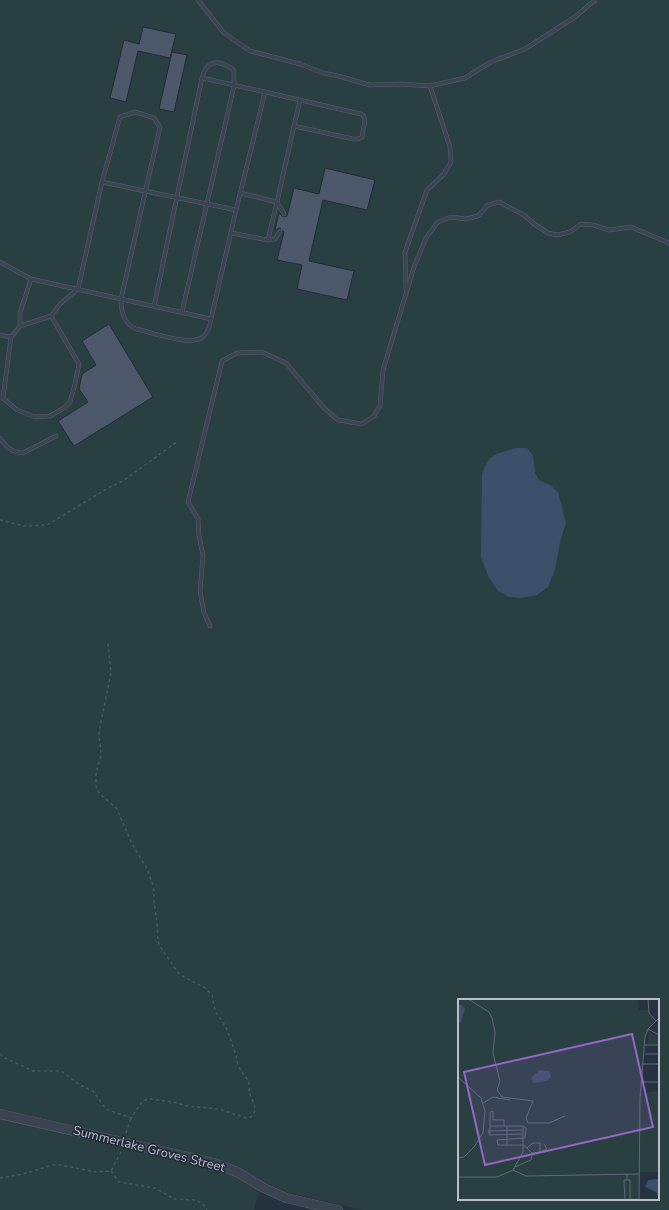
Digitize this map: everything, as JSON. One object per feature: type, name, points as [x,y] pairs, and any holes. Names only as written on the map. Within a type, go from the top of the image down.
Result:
[{"type":"street","name":"Summerlake Groves Street","points":[[0,1114],[214,1163],[237,1172],[264,1188],[286,1198],[338,1210]]},
{"type":"lane","points":[[198,0],[224,33],[250,51],[300,64],[323,73],[370,85],[400,84],[430,86],[465,78],[491,62],[525,49],[575,17],[595,0]]},
{"type":"lane","points":[[154,306],[202,78],[208,64],[221,63],[232,68],[234,71],[234,86],[182,312]]},
{"type":"lane","points":[[202,78],[360,114],[364,117],[365,123],[362,137],[356,139],[294,126]]},
{"type":"lane","points":[[406,292],[405,252],[427,190],[444,174],[451,162],[450,147],[430,86]]},
{"type":"lane","points":[[51,316],[78,364],[75,384],[70,402],[64,408],[50,416],[35,417],[17,410],[1,399],[11,338],[20,326],[51,316],[60,304],[78,289],[102,182],[120,117],[135,112],[154,118],[160,128],[121,299],[123,314],[130,326],[182,340],[195,340],[205,334],[211,319],[265,92]]},
{"type":"lane","points":[[268,240],[300,100]]},
{"type":"lane","points":[[102,182],[236,210]]},
{"type":"lane","points":[[240,193],[277,202],[284,214]]},
{"type":"lane","points":[[210,626],[204,613],[200,591],[203,556],[199,536],[198,519],[188,502],[222,361],[236,353],[262,352],[286,364],[324,408],[338,420],[362,424],[374,416],[380,406],[383,370],[406,292],[420,251],[426,238],[438,222],[451,217],[466,219],[478,216],[488,205],[499,202],[524,215],[548,233],[557,235],[570,232],[581,224],[592,225],[609,230],[631,227],[669,243]]},
{"type":"lane","points":[[231,233],[268,240],[275,239],[280,231]]},
{"type":"lane","points":[[0,262],[31,278],[211,319]]},
{"type":"lane","points":[[20,326],[20,313],[31,278]]},
{"type":"lane","points":[[0,335],[11,338]]},
{"type":"lane","points":[[0,438],[12,450],[17,453],[23,453],[56,436]]},
{"type":"path","points":[[0,520],[24,526],[47,526],[110,486],[123,481],[178,442]]},
{"type":"path","points":[[108,643],[111,673],[99,732],[101,755],[96,773],[96,785],[101,795],[112,803],[117,809],[128,831],[132,844],[146,867],[152,882],[158,922],[158,942],[179,974],[205,988],[212,995],[215,1011],[226,1027],[236,1055],[238,1066],[248,1082],[249,1092],[255,1107],[255,1111],[251,1117],[246,1118],[219,1109],[187,1106],[173,1102],[150,1099],[145,1100],[141,1103],[131,1118],[125,1137]]},
{"type":"path","points":[[0,1054],[5,1058],[33,1071],[61,1071],[80,1085],[92,1091],[106,1109],[131,1118]]},
{"type":"path","points":[[111,1171],[118,1159],[122,1147]]},
{"type":"path","points":[[0,1178],[22,1174],[53,1165],[96,1172],[111,1171]]},
{"type":"path","points":[[111,1171],[119,1182],[156,1188],[174,1199],[196,1200],[205,1206],[207,1210]]},
{"type":"green space","points":[[0,0],[669,0],[669,1210],[363,1210],[285,1192],[250,1174],[248,1183],[259,1190],[254,1210],[0,1210]]},
{"type":"water","points":[[515,448],[527,448],[533,455],[535,473],[539,480],[550,485],[558,492],[566,523],[560,542],[555,570],[548,587],[537,595],[522,598],[509,597],[498,591],[488,576],[481,557],[482,474],[487,462],[491,458]]},
{"type":"building","points":[[143,27],[176,34],[170,58],[138,51],[126,102],[110,98],[124,40],[139,44]]},
{"type":"building","points":[[172,52],[187,55],[174,112],[159,109]]},
{"type":"building","points":[[325,168],[375,180],[367,210],[323,200],[309,261],[354,271],[347,300],[297,289],[302,265],[277,260],[284,232],[280,228],[275,230],[279,213],[283,217],[287,216],[294,188],[319,194]]},
{"type":"building","points":[[109,324],[153,397],[74,446],[58,421],[88,402],[79,389],[82,374],[96,365],[82,341]]}]
